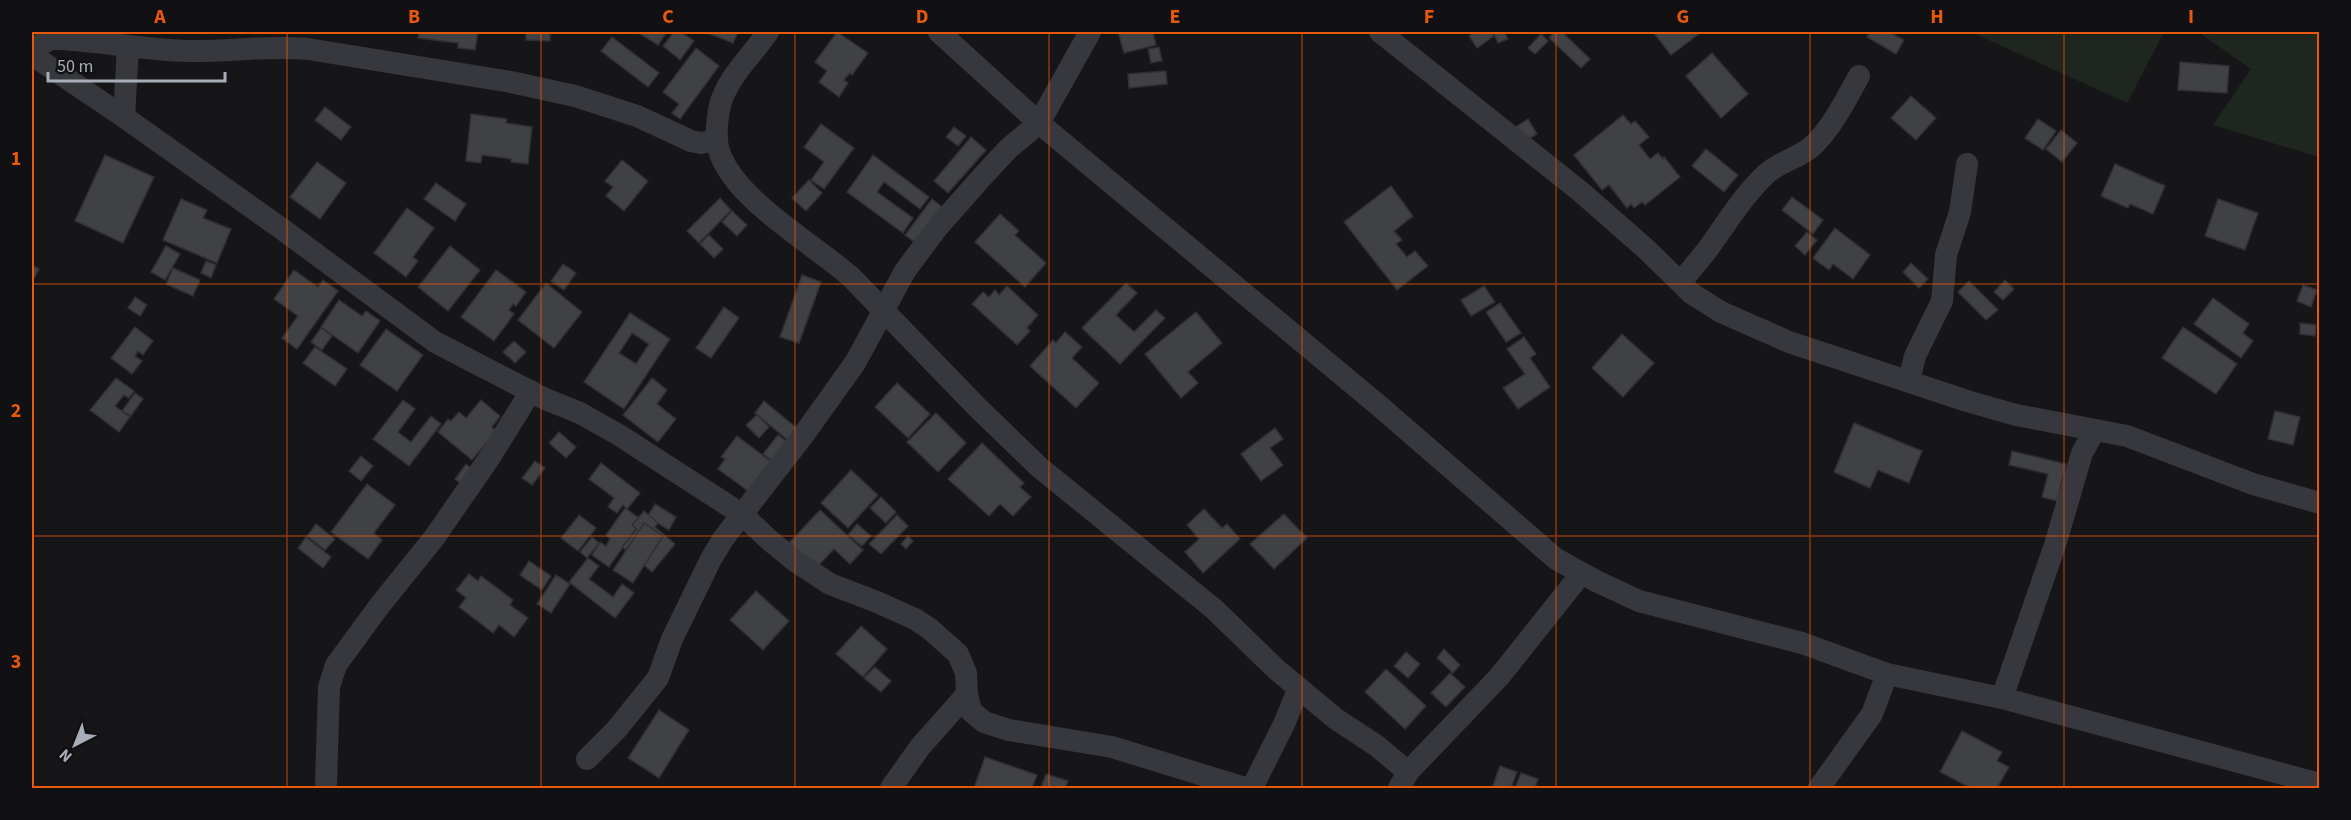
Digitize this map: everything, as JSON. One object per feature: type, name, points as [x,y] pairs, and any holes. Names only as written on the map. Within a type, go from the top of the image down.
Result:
[{"type":"street","points":[[768,32],[737,74],[720,104],[717,140],[721,156],[732,176],[770,215],[829,257],[1039,467],[1214,609],[1336,719],[1386,753],[1404,780],[1499,678],[1581,573]]},
{"type":"street","points":[[939,32],[1039,123],[1368,397],[1556,559],[1581,573],[1639,601],[1802,643],[1887,674],[2002,698],[2319,784]]},
{"type":"street","points":[[587,759],[616,730],[657,678],[672,639],[711,559],[855,363],[882,309],[905,272],[937,228],[1009,148],[1039,123],[1090,32]]},
{"type":"street","points":[[1380,32],[1581,192],[1691,292],[1721,312],[1789,342],[1967,401],[2016,415],[2127,436],[2253,484],[2319,503]]},
{"type":"street","points":[[32,50],[50,39],[184,51],[291,47],[308,49],[511,82],[575,96],[616,107],[691,141],[701,143],[717,140]]},
{"type":"street","points":[[124,117],[128,46]]},
{"type":"street","points":[[32,55],[282,229],[419,331],[450,350],[580,413],[619,435],[743,515],[766,538],[830,584],[915,619],[948,643],[958,654],[966,673],[971,711],[984,722],[1009,730],[1112,747],[1245,789]]},
{"type":"street","points":[[1681,282],[1713,242],[1739,204],[1767,173],[1780,164],[1797,157],[1817,140],[1858,76]]},
{"type":"street","points":[[1909,381],[1915,356],[1942,301],[1947,255],[1960,212],[1967,164]]},
{"type":"street","points":[[326,783],[328,687],[336,664],[434,538],[484,466],[531,391]]},
{"type":"street","points":[[2002,698],[2055,545],[2082,453],[2096,430]]},
{"type":"street","points":[[1819,789],[1872,714],[1887,674]]},
{"type":"street","points":[[1252,789],[1299,688]]},
{"type":"street","points":[[891,789],[920,747],[967,694]]},
{"type":"shaded area","points":[[1971,32],[2164,32],[2127,103]]},
{"type":"shaded area","points":[[2198,32],[2319,32],[2319,157],[2213,125],[2251,69]]},
{"type":"building","points":[[419,32],[478,32],[475,50],[458,48],[458,43],[418,38]]},
{"type":"building","points":[[526,32],[550,32],[550,41],[526,40]]},
{"type":"building","points":[[637,32],[667,32],[658,45]]},
{"type":"building","points":[[674,32],[681,32],[694,41],[680,60],[663,46]]},
{"type":"building","points":[[705,32],[738,32],[733,43]]},
{"type":"building","points":[[837,32],[868,53],[852,75],[850,73],[844,80],[848,83],[839,97],[819,82],[827,71],[815,62]]},
{"type":"building","points":[[1118,32],[1153,32],[1156,45],[1124,53]]},
{"type":"building","points":[[1475,32],[1490,32],[1494,36],[1477,48],[1469,36]]},
{"type":"building","points":[[1493,32],[1504,32],[1508,39],[1498,43]]},
{"type":"building","points":[[1554,32],[1562,32],[1590,59],[1581,68],[1549,38]]},
{"type":"building","points":[[1653,32],[1700,32],[1700,33],[1671,55]]},
{"type":"building","points":[[1870,32],[1889,32],[1904,40],[1896,54],[1867,37]]},
{"type":"building","points":[[1541,34],[1548,41],[1535,54],[1528,48]]},
{"type":"building","points":[[612,37],[659,73],[648,87],[601,51]]},
{"type":"building","points":[[1159,47],[1162,61],[1151,63],[1148,49]]},
{"type":"building","points":[[696,48],[719,66],[680,119],[672,113],[679,104],[663,92]]},
{"type":"building","points":[[1712,53],[1748,94],[1721,118],[1686,76]]},
{"type":"building","points":[[2180,62],[2229,66],[2227,93],[2178,90]]},
{"type":"building","points":[[1166,71],[1167,84],[1129,88],[1128,74]]},
{"type":"building","points":[[1911,96],[1936,118],[1916,140],[1891,118]]},
{"type":"building","points":[[325,107],[351,127],[341,140],[315,120]]},
{"type":"building","points":[[471,114],[507,119],[506,123],[532,127],[528,164],[482,155],[481,163],[466,161]]},
{"type":"building","points":[[1623,115],[1631,124],[1635,121],[1649,137],[1639,145],[1650,159],[1658,153],[1680,177],[1645,205],[1642,202],[1634,208],[1631,204],[1627,208],[1609,185],[1602,190],[1574,155]]},
{"type":"building","points":[[1528,119],[1537,134],[1523,142],[1514,128]]},
{"type":"building","points":[[2038,119],[2056,131],[2043,150],[2025,138]]},
{"type":"building","points":[[821,124],[854,148],[824,189],[811,180],[824,162],[804,147]]},
{"type":"building","points":[[954,127],[966,136],[958,146],[946,137]]},
{"type":"building","points":[[2061,130],[2077,143],[2062,162],[2046,149]]},
{"type":"building","points":[[971,137],[986,150],[948,193],[934,181]]},
{"type":"building","points":[[1706,149],[1738,175],[1724,192],[1692,166]]},
{"type":"building","points":[[105,155],[154,177],[123,243],[75,221]]},
{"type":"building","points":[[873,155],[929,197],[920,209],[884,182],[877,192],[913,218],[903,233],[847,192]]},
{"type":"building","points":[[622,160],[648,181],[624,211],[606,196],[613,187],[605,181]]},
{"type":"building","points":[[317,162],[346,183],[320,219],[290,197]]},
{"type":"building","points":[[2115,164],[2165,186],[2153,214],[2130,204],[2128,208],[2101,196]]},
{"type":"building","points":[[809,180],[822,193],[806,211],[792,198]]},
{"type":"building","points":[[436,183],[466,204],[455,221],[424,199]]},
{"type":"building","points":[[1391,186],[1413,216],[1394,231],[1402,240],[1396,244],[1407,257],[1415,251],[1428,266],[1397,290],[1344,222]]},
{"type":"building","points":[[1792,197],[1823,220],[1813,234],[1782,210]]},
{"type":"building","points":[[720,198],[731,210],[699,243],[687,231]]},
{"type":"building","points":[[181,199],[207,210],[203,218],[231,229],[217,263],[163,240]]},
{"type":"building","points":[[932,199],[945,209],[918,245],[905,235]]},
{"type":"building","points":[[2218,199],[2258,213],[2245,250],[2205,236]]},
{"type":"building","points":[[407,208],[434,228],[413,257],[418,261],[406,277],[374,253]]},
{"type":"building","points":[[732,211],[747,225],[737,236],[722,222]]},
{"type":"building","points":[[1000,214],[1019,231],[1015,235],[1046,263],[1025,287],[975,242]]},
{"type":"building","points":[[1835,228],[1870,255],[1853,279],[1833,264],[1829,270],[1813,258]]},
{"type":"building","points":[[1807,232],[1817,240],[1805,255],[1795,246]]},
{"type":"building","points":[[709,235],[723,249],[714,258],[700,244]]},
{"type":"building","points":[[166,246],[180,254],[165,280],[151,272]]},
{"type":"building","points":[[450,246],[480,270],[448,311],[418,287]]},
{"type":"building","points":[[206,261],[216,265],[211,278],[201,273]]},
{"type":"building","points":[[1911,263],[1928,279],[1919,288],[1903,272]]},
{"type":"building","points":[[563,264],[576,273],[564,290],[551,281]]},
{"type":"building","points":[[32,265],[39,269],[32,282]]},
{"type":"building","points":[[173,268],[200,280],[193,296],[166,284]]},
{"type":"building","points":[[294,270],[318,287],[323,280],[338,291],[297,349],[282,338],[298,316],[274,299]]},
{"type":"building","points":[[496,270],[526,292],[516,306],[513,304],[509,310],[514,314],[494,341],[461,317]]},
{"type":"building","points":[[802,275],[821,282],[799,343],[780,337]]},
{"type":"building","points":[[2005,280],[2014,289],[2003,300],[1994,292]]},
{"type":"building","points":[[1969,281],[1998,310],[1986,320],[1958,292]]},
{"type":"building","points":[[546,283],[582,312],[554,348],[518,320]]},
{"type":"building","points":[[1126,283],[1137,293],[1116,315],[1134,332],[1156,310],[1165,318],[1120,364],[1082,328]]},
{"type":"building","points":[[2303,285],[2317,290],[2311,307],[2297,301]]},
{"type":"building","points":[[1007,286],[1038,315],[1027,328],[1030,331],[1017,345],[972,304],[983,292],[989,297],[995,290],[999,295]]},
{"type":"building","points":[[1484,286],[1495,302],[1471,316],[1461,300]]},
{"type":"building","points":[[135,297],[147,305],[140,316],[128,308]]},
{"type":"building","points":[[2213,298],[2249,324],[2243,333],[2253,341],[2241,358],[2194,324]]},
{"type":"building","points":[[339,300],[362,316],[366,311],[380,321],[358,353],[321,327]]},
{"type":"building","points":[[1500,303],[1521,333],[1506,342],[1486,312]]},
{"type":"building","points":[[724,307],[739,318],[711,358],[696,348]]},
{"type":"building","points":[[1196,312],[1222,343],[1188,372],[1198,383],[1181,398],[1145,354]]},
{"type":"building","points":[[630,313],[670,339],[624,409],[584,382]],"holes":[[[632,333],[649,344],[636,364],[619,353]]]},
{"type":"building","points":[[2300,323],[2316,325],[2315,336],[2300,334]]},
{"type":"building","points":[[135,327],[153,341],[143,355],[138,351],[135,356],[142,361],[132,374],[111,358]]},
{"type":"building","points":[[2183,327],[2237,364],[2216,394],[2162,358]]},
{"type":"building","points":[[321,328],[332,336],[322,350],[311,342]]},
{"type":"building","points":[[386,329],[423,355],[397,391],[360,365]]},
{"type":"building","points":[[1065,332],[1082,347],[1072,358],[1099,383],[1076,408],[1030,366],[1053,340],[1056,343]]},
{"type":"building","points":[[1622,334],[1654,363],[1623,397],[1592,368]]},
{"type":"building","points":[[1524,337],[1536,354],[1530,358],[1550,387],[1518,409],[1503,388],[1525,374],[1507,349]]},
{"type":"building","points":[[514,341],[526,352],[515,363],[503,352]]},
{"type":"building","points":[[315,347],[347,369],[335,386],[303,363]]},
{"type":"building","points":[[116,378],[134,391],[129,398],[124,395],[115,406],[130,417],[119,432],[90,410]]},
{"type":"building","points":[[652,378],[667,390],[657,404],[676,419],[658,442],[623,415]]},
{"type":"building","points":[[897,383],[930,414],[908,438],[875,407]]},
{"type":"building","points":[[135,393],[143,399],[131,416],[122,411]]},
{"type":"building","points":[[403,400],[415,409],[398,432],[411,442],[431,416],[441,424],[409,466],[373,439]]},
{"type":"building","points":[[481,400],[500,416],[492,427],[496,431],[472,460],[438,432],[448,419],[451,421],[459,412],[466,418]]},
{"type":"building","points":[[764,401],[799,430],[790,442],[755,413]]},
{"type":"building","points":[[2275,411],[2300,417],[2293,445],[2268,439]]},
{"type":"building","points":[[936,413],[966,443],[938,472],[907,442]]},
{"type":"building","points":[[757,415],[769,427],[759,438],[746,425]]},
{"type":"building","points":[[1854,423],[1922,451],[1909,483],[1878,470],[1870,488],[1834,472]]},
{"type":"building","points":[[1275,428],[1283,439],[1270,448],[1283,465],[1261,481],[1241,454]]},
{"type":"building","points":[[559,432],[576,447],[566,458],[549,443]]},
{"type":"building","points":[[778,435],[790,444],[775,463],[763,454]]},
{"type":"building","points":[[737,436],[777,466],[755,496],[718,469],[725,459],[721,457]]},
{"type":"building","points":[[982,443],[1024,483],[1020,487],[1031,497],[1013,516],[1000,504],[989,516],[948,479]]},
{"type":"building","points":[[2012,451],[2066,464],[2057,501],[2042,497],[2048,474],[2009,465]]},
{"type":"building","points":[[361,456],[373,466],[361,481],[349,471]]},
{"type":"building","points":[[535,461],[545,468],[532,485],[522,478]]},
{"type":"building","points":[[601,463],[640,493],[627,509],[623,505],[617,513],[608,507],[614,498],[589,479]]},
{"type":"building","points":[[466,464],[478,473],[467,488],[455,479]]},
{"type":"building","points":[[851,470],[878,495],[848,528],[821,503]]},
{"type":"building","points":[[367,484],[395,505],[374,533],[382,540],[368,559],[331,532]]},
{"type":"building","points":[[881,497],[896,512],[886,523],[870,508]]},
{"type":"building","points":[[655,504],[676,517],[669,530],[647,517]]},
{"type":"building","points":[[625,508],[642,520],[609,567],[592,555],[600,542],[606,546],[610,539],[606,535]]},
{"type":"building","points":[[1204,509],[1222,528],[1227,524],[1240,539],[1203,573],[1185,552],[1199,539],[1187,525]]},
{"type":"building","points":[[820,510],[863,550],[850,564],[834,549],[816,568],[789,543]]},
{"type":"building","points":[[644,511],[658,523],[655,527],[675,544],[652,572],[622,547],[637,529],[632,525]]},
{"type":"building","points":[[1284,514],[1307,538],[1274,569],[1250,544]]},
{"type":"building","points":[[579,515],[596,528],[578,551],[561,538]]},
{"type":"building","points":[[897,515],[908,526],[881,554],[869,544]]},
{"type":"building","points":[[644,523],[663,536],[633,583],[613,570]]},
{"type":"building","points":[[316,524],[335,539],[325,550],[307,536]]},
{"type":"building","points":[[857,524],[871,536],[862,546],[848,535]]},
{"type":"building","points":[[908,536],[913,541],[906,549],[901,544]]},
{"type":"building","points":[[306,537],[331,557],[323,568],[298,548]]},
{"type":"building","points":[[592,537],[599,543],[587,558],[580,552]]},
{"type":"building","points":[[588,558],[599,566],[589,579],[613,597],[622,584],[634,593],[615,618],[569,582]]},
{"type":"building","points":[[529,561],[551,576],[542,590],[520,575]]},
{"type":"building","points":[[469,574],[478,581],[481,576],[513,600],[510,605],[528,618],[514,637],[499,625],[493,633],[459,607],[466,598],[456,590]]},
{"type":"building","points":[[556,575],[570,584],[551,613],[537,604]]},
{"type":"building","points":[[756,591],[789,621],[763,650],[730,620]]},
{"type":"building","points":[[861,626],[887,649],[863,677],[836,654]]},
{"type":"building","points":[[1444,649],[1460,665],[1453,673],[1437,658]]},
{"type":"building","points":[[1406,652],[1420,664],[1408,678],[1394,666]]},
{"type":"building","points":[[875,667],[891,681],[881,692],[864,678]]},
{"type":"building","points":[[1386,669],[1426,706],[1405,729],[1365,692]]},
{"type":"building","points":[[1450,673],[1465,687],[1446,707],[1431,693]]},
{"type":"building","points":[[659,710],[689,730],[659,778],[628,758]]},
{"type":"building","points":[[1962,731],[2002,752],[1997,761],[2009,767],[1997,788],[1971,788],[1940,772]]},
{"type":"building","points":[[985,757],[1037,775],[1032,788],[974,788]]},
{"type":"building","points":[[1500,766],[1517,772],[1511,788],[1492,788]]},
{"type":"building","points":[[1521,773],[1538,779],[1535,788],[1515,788]]},
{"type":"building","points":[[1046,774],[1068,781],[1065,788],[1041,788]]}]
